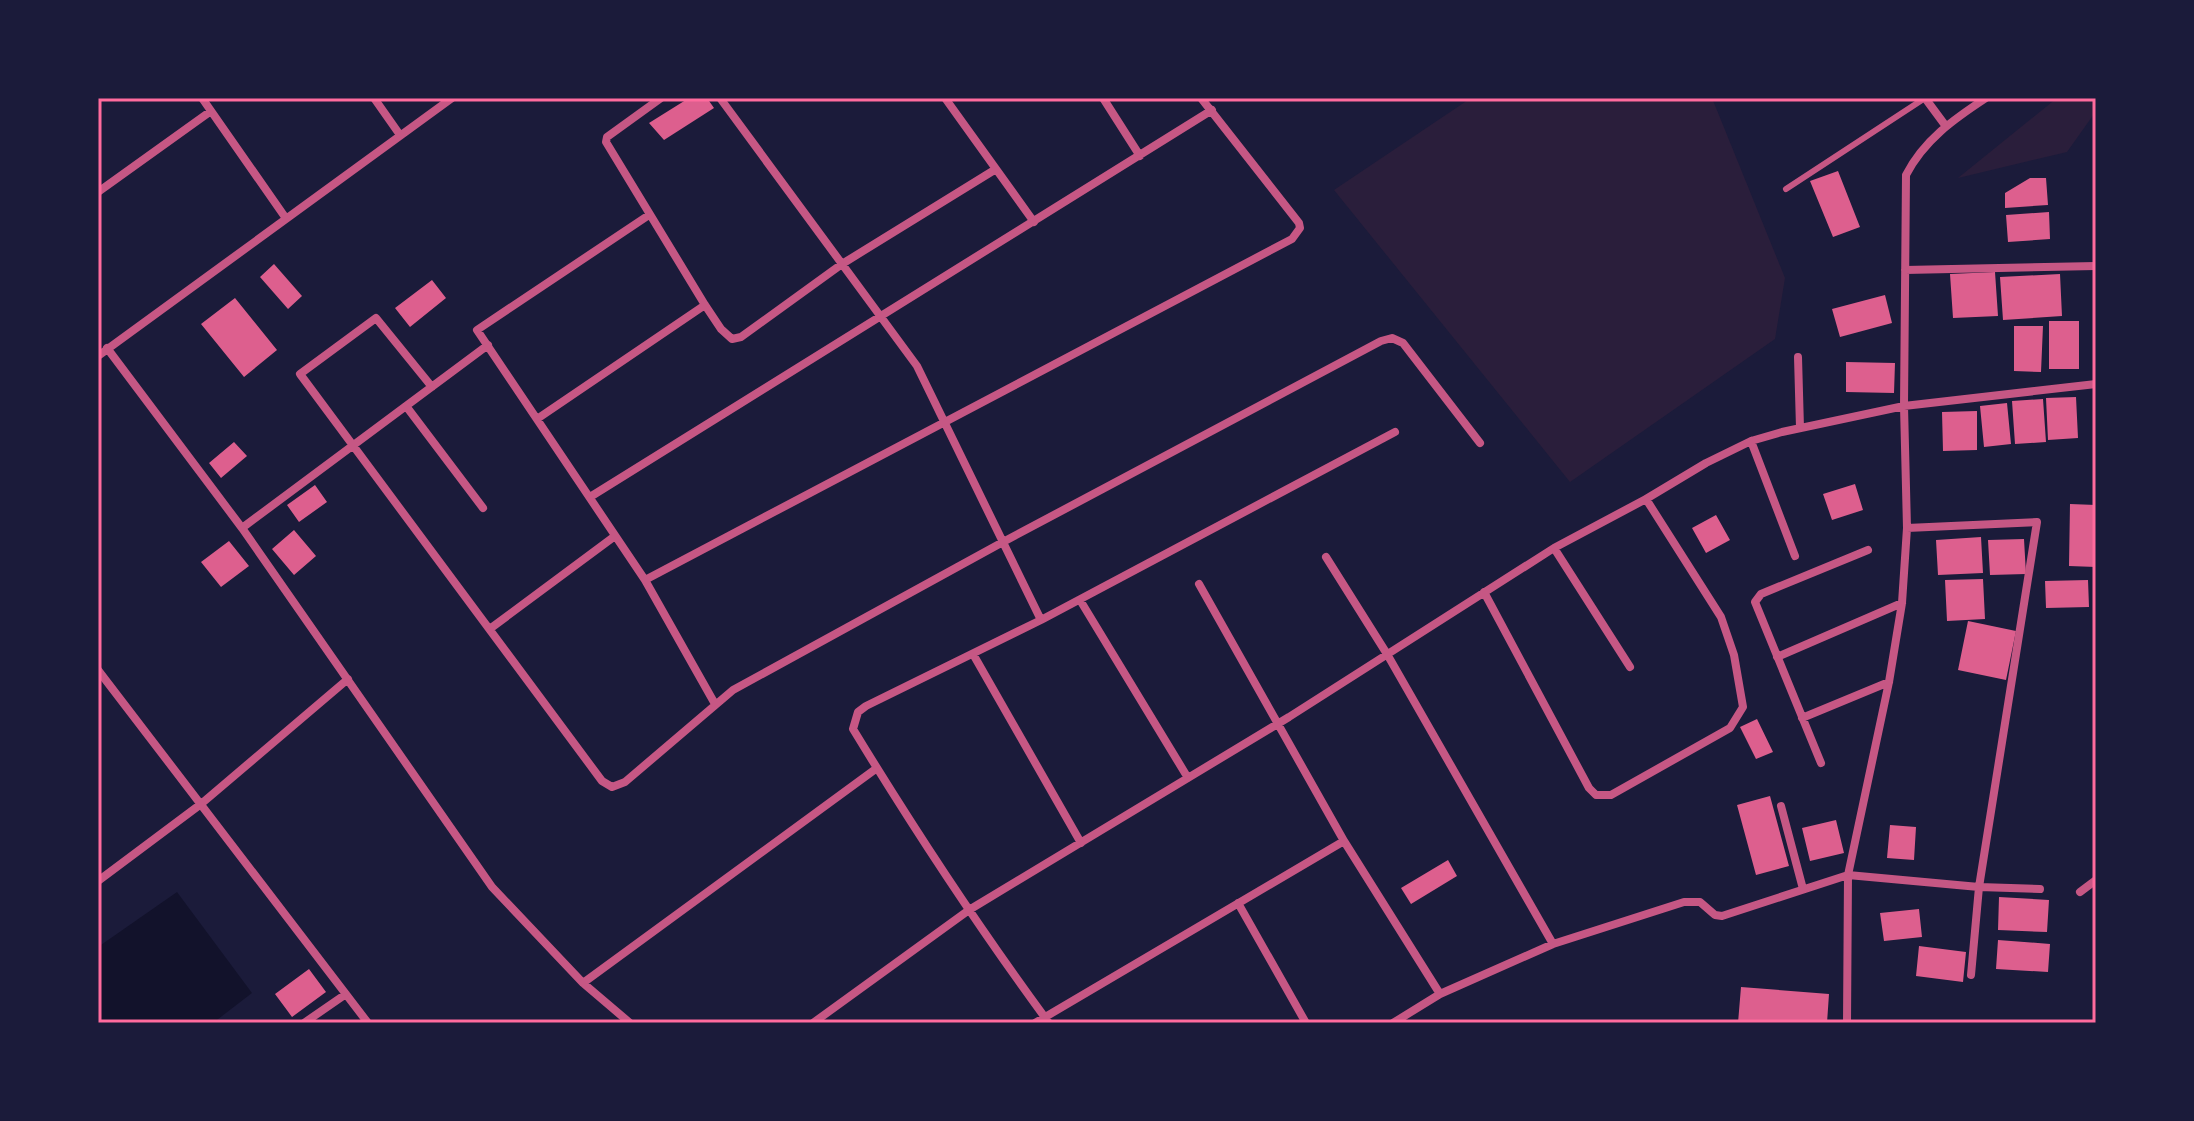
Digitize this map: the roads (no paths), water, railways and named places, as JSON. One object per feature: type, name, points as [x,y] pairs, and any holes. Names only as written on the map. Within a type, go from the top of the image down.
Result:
[{"type":"street","points":[[202,98],[285,217]]},
{"type":"street","points":[[374,98],[400,135]]},
{"type":"street","points":[[98,356],[452,98]]},
{"type":"street","points":[[661,98],[606,139],[705,305],[732,339],[737,339],[842,264],[996,169]]},
{"type":"street","points":[[720,98],[917,366],[1041,620]]},
{"type":"street","points":[[945,98],[1034,222]]},
{"type":"street","points":[[1103,98],[1140,156]]},
{"type":"street","points":[[645,580],[1292,239],[1300,228],[1299,223],[1201,98]]},
{"type":"street","points":[[1925,98],[1945,125]]},
{"type":"street","points":[[1847,1023],[1848,875],[1889,682],[1902,603],[1907,528],[1904,406],[1906,175],[1915,157],[1945,125],[1986,98]]},
{"type":"street","points":[[590,497],[1212,110]]},
{"type":"street","points":[[98,179],[101,190],[211,111]]},
{"type":"street","points":[[649,215],[477,330],[645,580],[715,704]]},
{"type":"street","points":[[1905,270],[2096,266]]},
{"type":"street","points":[[537,419],[705,305]]},
{"type":"street","points":[[432,387],[376,318],[300,374],[602,781],[612,787],[625,782],[733,690],[1381,341],[1392,338],[1403,343],[1480,443]]},
{"type":"street","points":[[242,528],[488,345]]},
{"type":"street","points":[[107,348],[242,528],[492,887],[583,983],[630,1023]]},
{"type":"street","points":[[1798,357],[1800,428]]},
{"type":"street","points":[[813,1023],[969,910],[1279,723],[1554,548],[1706,463],[1751,441],[1904,406],[2096,384]]},
{"type":"street","points":[[406,406],[483,508]]},
{"type":"street","points":[[1046,1020],[969,910],[853,729],[858,712],[1080,600],[1395,432]]},
{"type":"street","points":[[1751,441],[1795,556]]},
{"type":"street","points":[[1484,592],[1589,788],[1596,795],[1611,795],[1730,728],[1743,707],[1734,655],[1721,617],[1646,499]]},
{"type":"street","points":[[1907,528],[2037,522],[1979,887],[1971,975]]},
{"type":"street","points":[[491,628],[615,536]]},
{"type":"street","points":[[1554,548],[1630,667]]},
{"type":"street","points":[[1821,763],[1757,608],[1756,598],[1868,550]]},
{"type":"street","points":[[1326,557],[1387,654],[1553,944]]},
{"type":"street","points":[[1199,584],[1344,841],[1440,994]]},
{"type":"street","points":[[1080,600],[1188,778]]},
{"type":"street","points":[[1777,657],[1902,603]]},
{"type":"street","points":[[973,654],[1081,843]]},
{"type":"street","points":[[98,670],[368,1023]]},
{"type":"street","points":[[98,881],[201,804],[348,679]]},
{"type":"street","points":[[1802,718],[1889,682]]},
{"type":"street","points":[[583,983],[877,768]]},
{"type":"street","points":[[1781,806],[1803,889]]},
{"type":"street","points":[[1035,1023],[1046,1020],[1344,841]]},
{"type":"street","points":[[1393,1023],[1440,994],[1553,944],[1684,902],[1700,902],[1715,915],[1722,916],[1848,875],[1979,887],[2040,889]]},
{"type":"street","points":[[2080,892],[2096,880]]},
{"type":"street","points":[[1238,903],[1306,1023]]},
{"type":"street","points":[[304,1023],[346,994]]},
{"type":"lane","points":[[1786,189],[1925,98]]}]
